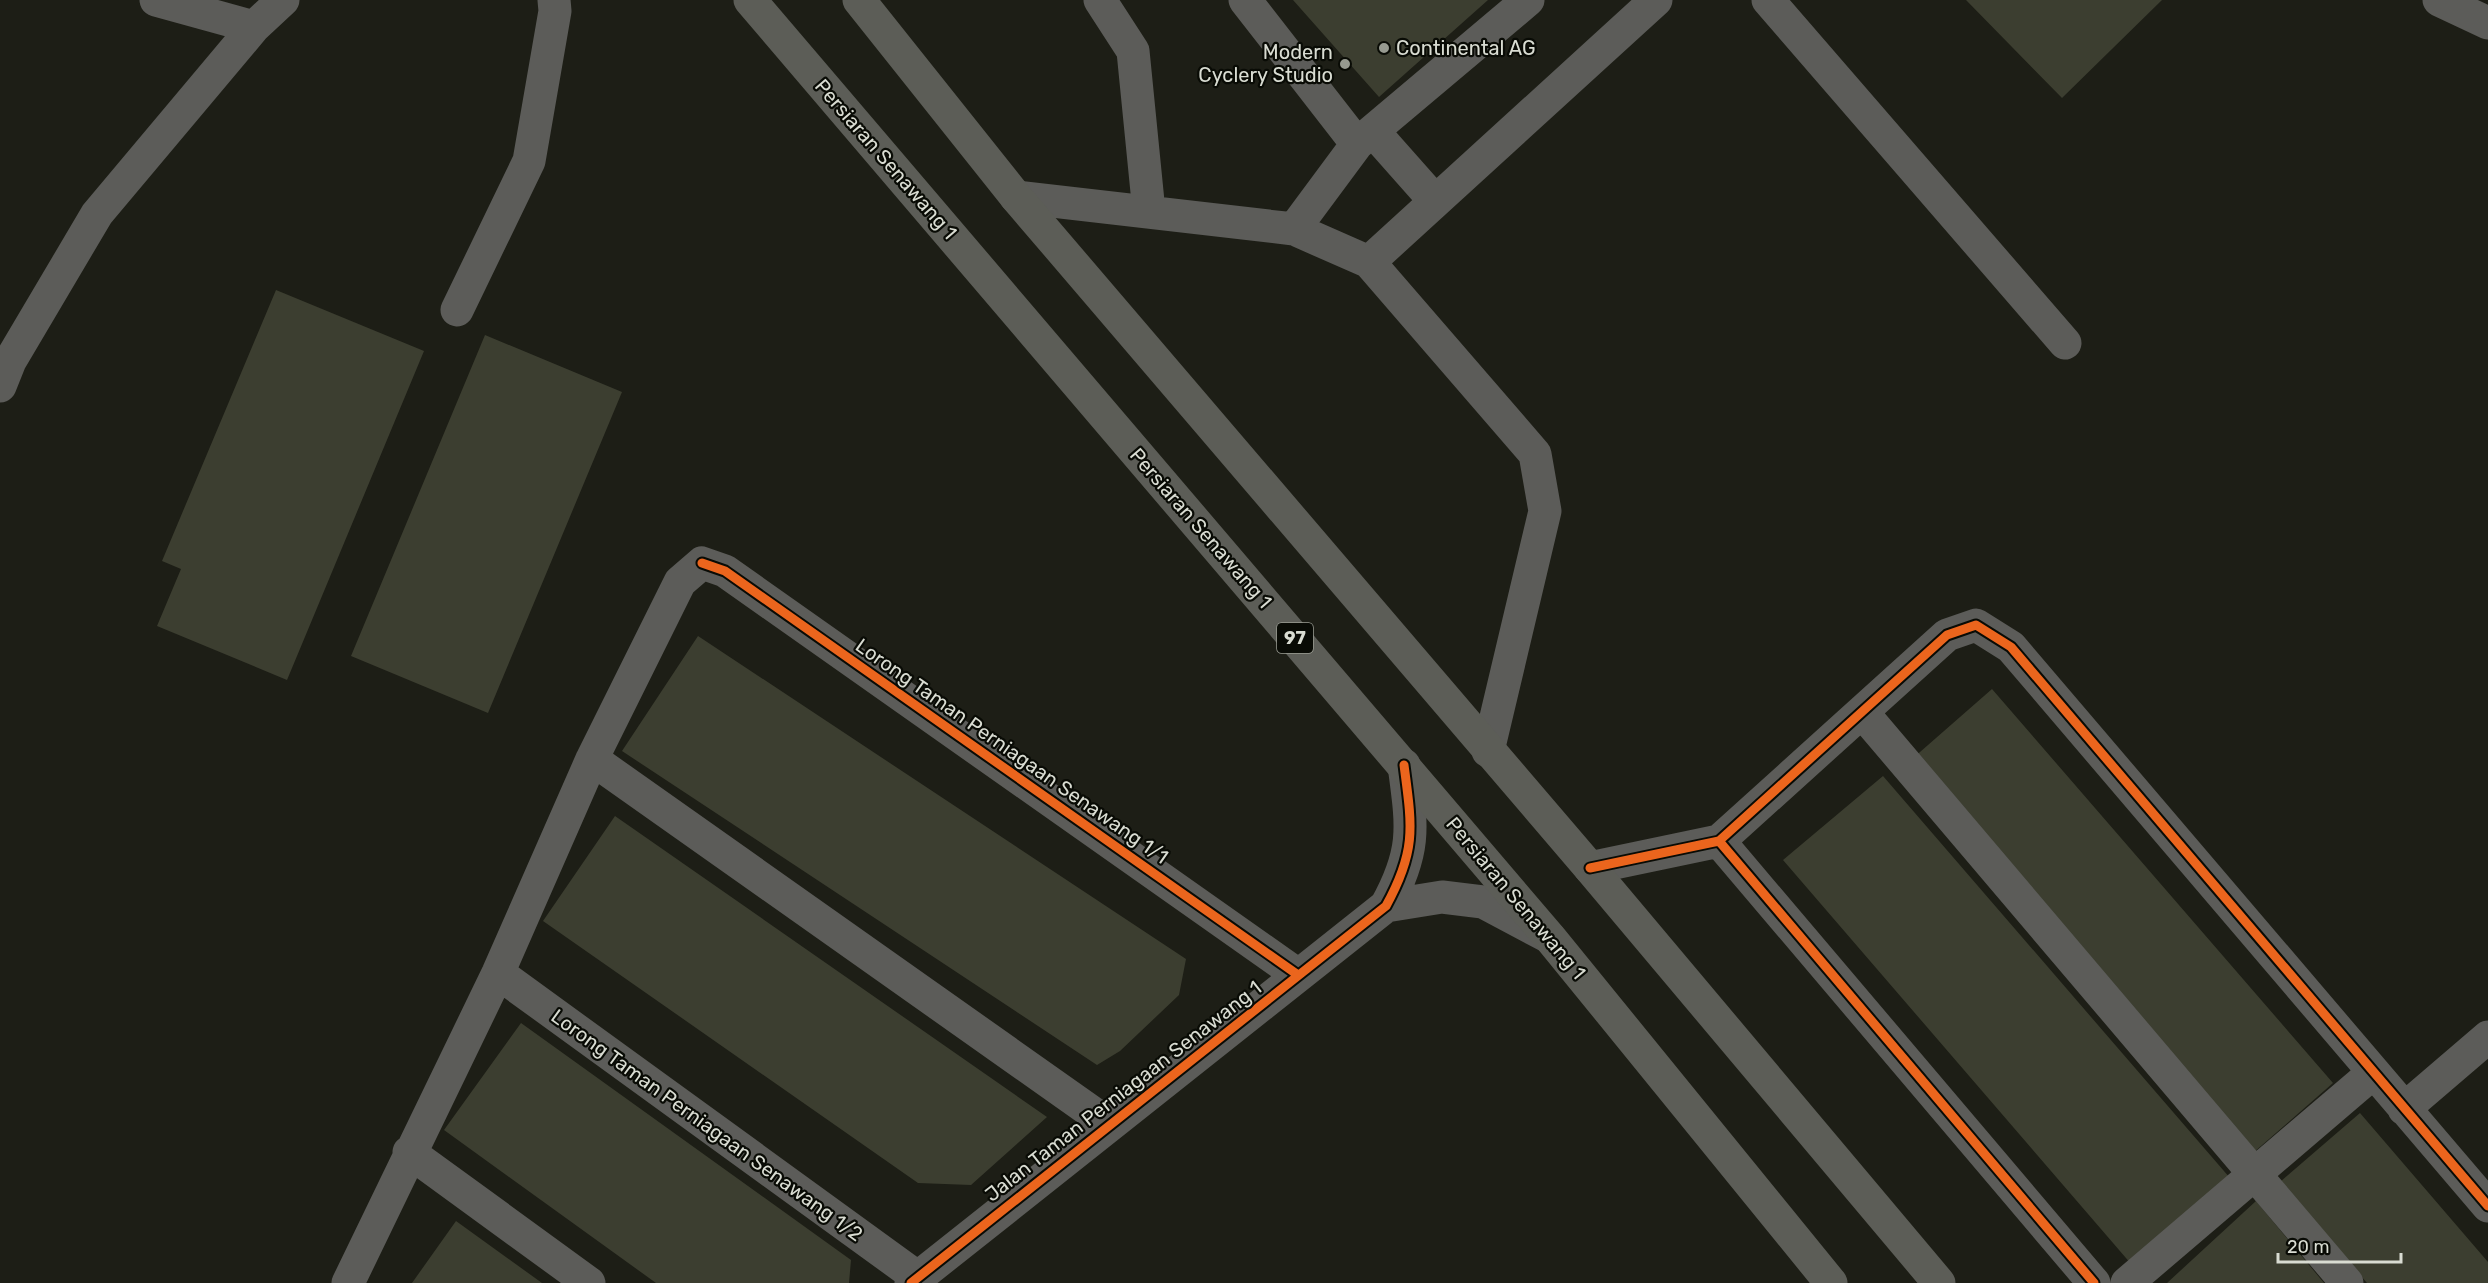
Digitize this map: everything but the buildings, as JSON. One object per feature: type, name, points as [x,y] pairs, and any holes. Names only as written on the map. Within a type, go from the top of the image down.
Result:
[{"type":"main road","points":[[859,0],[1016,197],[1590,868],[1939,1283]]},
{"type":"main road","name":"Persiaran Senawang 1","points":[[750,1],[1551,939],[1831,1283]]},
{"type":"street","points":[[156,0],[254,27]]},
{"type":"street","points":[[0,386],[10,361],[97,213],[254,27],[283,0]]},
{"type":"street","points":[[457,310],[530,161],[555,11],[554,0]]},
{"type":"street","points":[[1100,0],[1133,51],[1149,212]]},
{"type":"street","points":[[1245,0],[1365,137],[1435,201]]},
{"type":"street","points":[[1294,229],[1365,137],[1528,0]]},
{"type":"street","points":[[1768,0],[2065,344]]},
{"type":"street","points":[[2439,0],[2488,23]]},
{"type":"street","points":[[1369,262],[1644,4]]},
{"type":"street","points":[[1016,197],[1294,229],[1369,262],[1535,454],[1545,511],[1488,751]]},
{"type":"street","name":"Lorong Taman Perniagaan Senawang 1/1","points":[[592,759],[680,582],[702,563],[725,571],[1298,975]]},
{"type":"street","points":[[1590,868],[1719,841],[1947,634],[1976,625],[2012,647],[2488,1206]]},
{"type":"street","points":[[1862,712],[2347,1283]]},
{"type":"street","points":[[348,1283],[409,1152],[498,973],[592,759],[1110,1125]]},
{"type":"street","points":[[1386,906],[1410,852],[1411,820],[1404,765]]},
{"type":"street","points":[[1719,841],[2094,1283]]},
{"type":"street","points":[[1386,906],[1442,897],[1483,902],[1551,939]]},
{"type":"street","name":"Jalan Taman Perniagaan Senawang 1","points":[[914,1280],[1386,906]]},
{"type":"street","name":"Lorong Taman Perniagaan Senawang 1/2","points":[[498,973],[914,1280]]},
{"type":"street","points":[[2404,1109],[2488,1037]]},
{"type":"street","points":[[2127,1283],[2373,1073]]},
{"type":"street","points":[[409,1152],[589,1283]]},
{"type":"cycle path","points":[[702,563],[725,571],[1298,975]]},
{"type":"cycle path","points":[[1590,868],[1719,841],[1947,635],[1976,625],[2011,647],[2488,1206]]},
{"type":"cycle path","points":[[911,1283],[1386,906],[1403,869],[1410,837],[1404,765]]},
{"type":"cycle path","points":[[1719,841],[2094,1283]]},
{"type":"place","name":"Continental AG","points":[[1384,48]]},
{"type":"place","name":"Modern Cyclery Studio","points":[[1345,64]]}]
